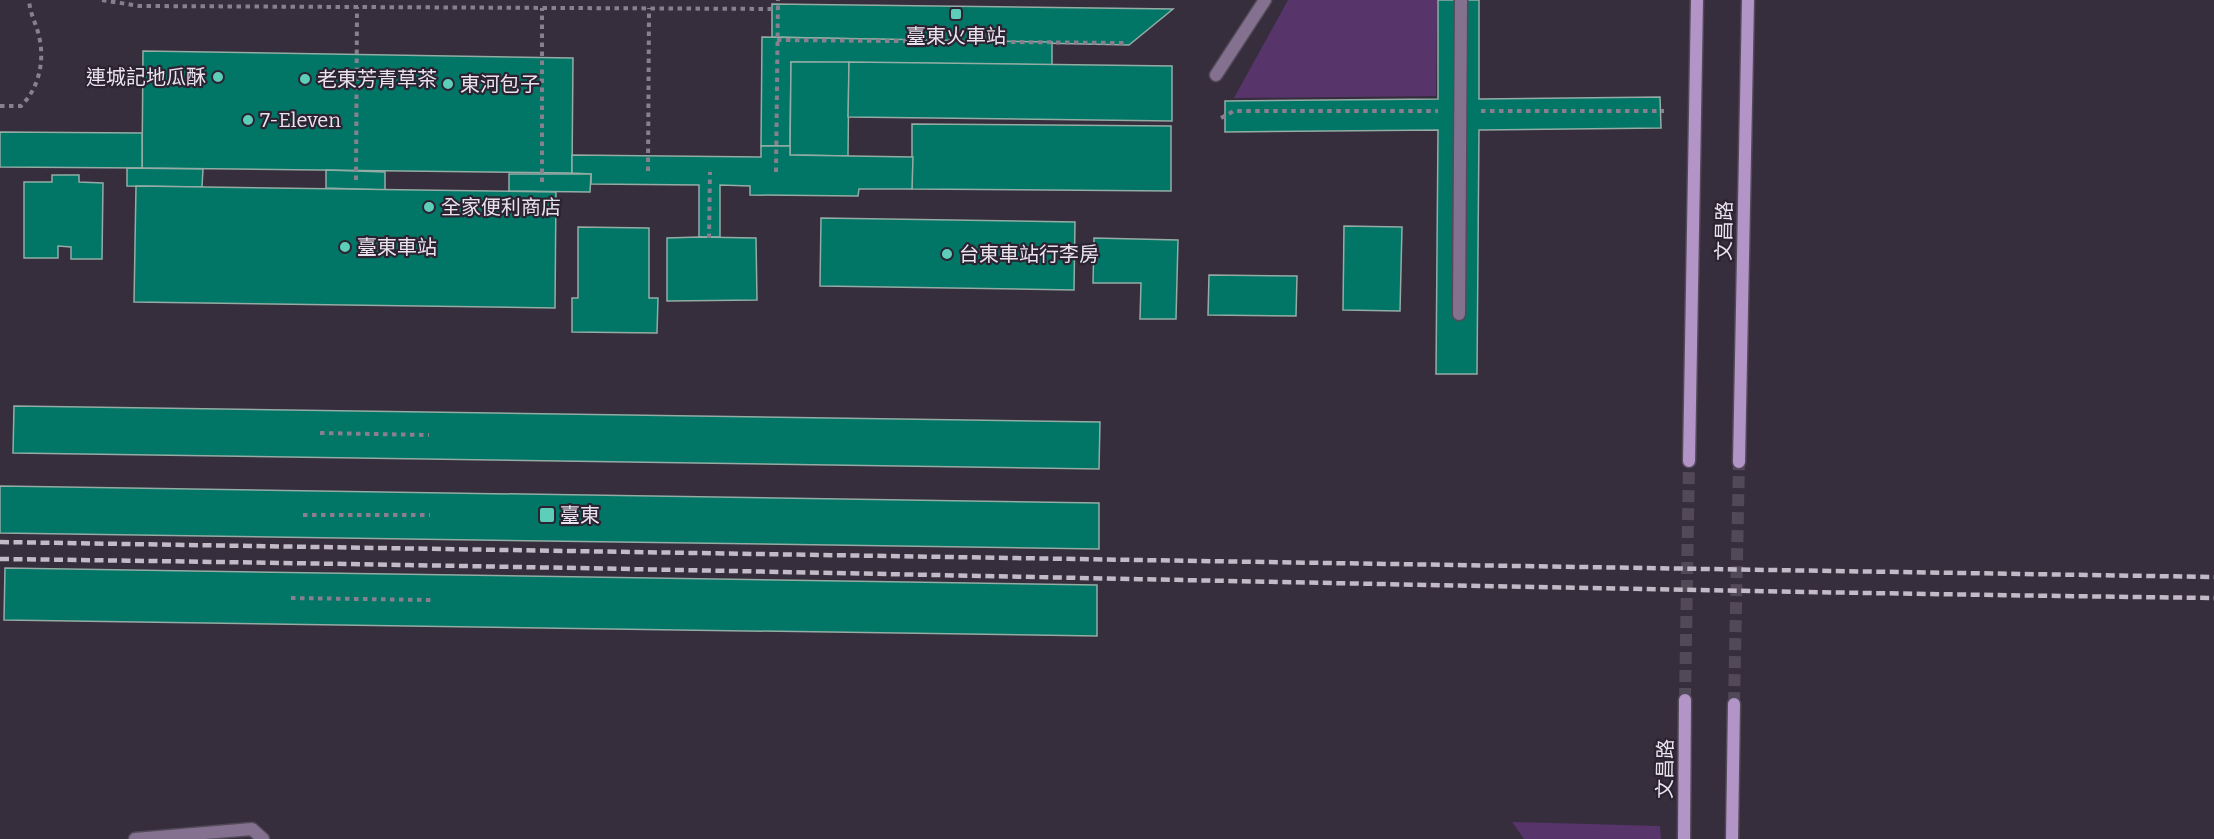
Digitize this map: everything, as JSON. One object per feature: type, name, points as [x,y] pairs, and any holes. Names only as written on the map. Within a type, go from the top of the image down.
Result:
[{"type":"street","points":[[1216,75],[1265,0]]},
{"type":"street","points":[[1459,314],[1461,0]]},
{"type":"street","name":"文昌路","points":[[1689,461],[1697,0]]},
{"type":"street","name":"文昌路","points":[[1739,462],[1748,0]]},
{"type":"street","name":"文昌路","points":[[1683,839],[1686,700]]},
{"type":"street","points":[[1731,839],[1734,704]]},
{"type":"street","points":[[135,839],[252,829],[263,839]]},
{"type":"path","points":[[0,106],[21,106],[32,95],[37,80],[41,62],[39,36],[30,15],[29,0]]},
{"type":"path","points":[[102,0],[139,6],[777,9]]},
{"type":"path","points":[[776,172],[778,0]]},
{"type":"path","points":[[356,180],[357,7]]},
{"type":"path","points":[[542,8],[542,182]]},
{"type":"path","points":[[648,171],[649,8]]},
{"type":"path","points":[[777,40],[1124,43]]},
{"type":"path","points":[[709,238],[710,172]]},
{"type":"path","points":[[320,433],[429,435]]},
{"type":"path","points":[[303,515],[430,515]]},
{"type":"path","points":[[291,598],[433,600]]},
{"type":"shaded area","points":[[1288,0],[1437,0],[1436,96],[1234,98]]},
{"type":"shaded area","points":[[1512,822],[1660,826],[1661,839],[1524,839]]},
{"type":"building","points":[[1438,0],[1479,0],[1479,99],[1660,97],[1661,128],[1479,130],[1477,374],[1436,374],[1438,130],[1225,132],[1225,101],[1438,99]]},
{"type":"building","points":[[772,4],[1173,9],[1129,45],[772,37]]},
{"type":"building","points":[[762,37],[1052,42],[1052,65],[791,62],[790,146],[761,146]]},
{"type":"building","points":[[143,51],[573,58],[572,173],[142,168]]},
{"type":"building","points":[[791,62],[849,62],[848,156],[790,155]]},
{"type":"building","points":[[849,62],[1172,66],[1172,121],[848,117]]},
{"type":"building","points":[[912,124],[1171,126],[1171,191],[912,189]]},
{"type":"building","points":[[0,132],[142,133],[142,168],[0,167]]},
{"type":"building","points":[[761,146],[790,146],[790,155],[913,157],[912,189],[859,189],[858,196],[750,195],[750,186],[720,185],[720,237],[699,237],[699,185],[591,184],[591,174],[572,173],[572,155],[761,157]]},
{"type":"building","points":[[127,168],[203,169],[202,187],[127,186]]},
{"type":"building","points":[[326,170],[385,172],[385,190],[326,188]]},
{"type":"building","points":[[509,174],[591,174],[590,192],[509,191]]},
{"type":"building","points":[[52,175],[79,175],[79,182],[103,183],[102,259],[71,259],[71,247],[58,246],[58,258],[24,258],[24,182],[52,182]]},
{"type":"building","name":"臺東車站","points":[[136,186],[556,192],[555,308],[134,302]]},
{"type":"building","name":"台東車站行李房","points":[[821,218],[1075,222],[1074,290],[820,286]]},
{"type":"building","points":[[1344,226],[1402,227],[1400,311],[1343,310]]},
{"type":"building","points":[[578,227],[649,228],[649,298],[658,298],[657,333],[572,332],[572,298],[578,298]]},
{"type":"building","points":[[667,238],[756,238],[757,300],[667,301]]},
{"type":"building","points":[[1094,238],[1178,240],[1176,319],[1140,319],[1141,283],[1093,283]]},
{"type":"building","points":[[1209,275],[1297,276],[1296,316],[1208,315]]},
{"type":"building","points":[[14,406],[1100,422],[1099,469],[13,453]]},
{"type":"building","points":[[0,486],[1099,503],[1099,549],[0,533]]},
{"type":"building","points":[[5,568],[1097,585],[1097,636],[4,620]]},
{"type":"tunnel","points":[[1685,700],[1689,461]]},
{"type":"tunnel","points":[[1734,704],[1739,462]]},
{"type":"railway","points":[[0,542],[2214,577]]},
{"type":"railway","points":[[0,559],[2214,598]]},
{"type":"place","name":"臺東火車站","points":[[956,14]]},
{"type":"place","name":"連城記地瓜酥","points":[[218,77]]},
{"type":"place","name":"老東芳青草茶","points":[[305,79]]},
{"type":"place","name":"東河包子","points":[[448,84]]},
{"type":"place","name":"7-Eleven","points":[[248,120]]},
{"type":"place","name":"全家便利商店","points":[[429,207]]},
{"type":"place","name":"臺東車站","points":[[345,247]]},
{"type":"place","name":"台東車站行李房","points":[[947,254]]},
{"type":"place","name":"臺東","points":[[547,515]]}]
